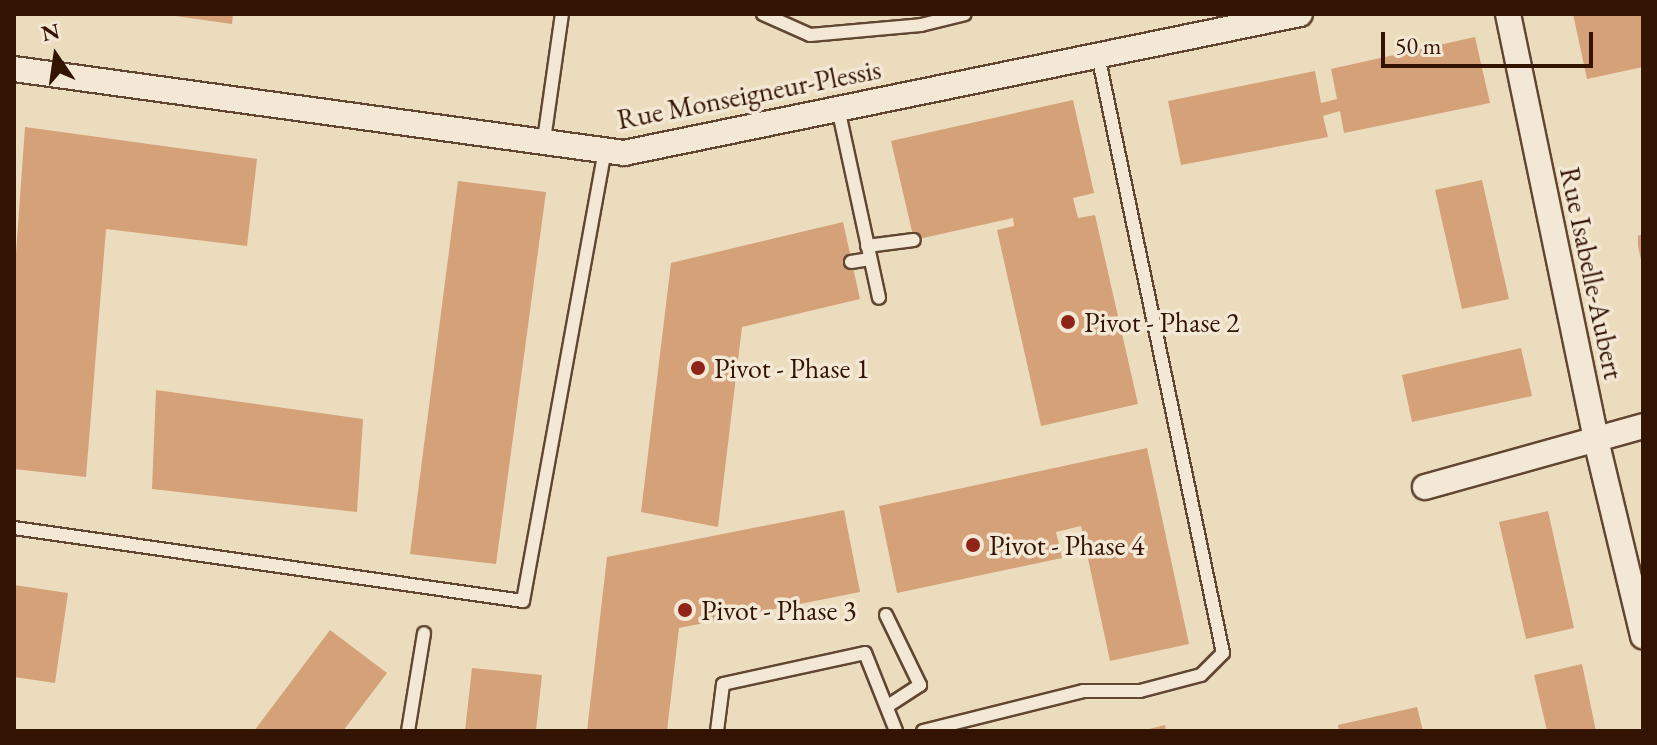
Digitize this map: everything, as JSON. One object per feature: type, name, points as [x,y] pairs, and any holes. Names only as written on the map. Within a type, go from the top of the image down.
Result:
[{"type":"street","name":"Rue Monseigneur-Plessis","points":[[14,69],[605,150],[652,149],[1300,14]]},
{"type":"street","name":"Rue Isabelle-Aubert","points":[[1508,14],[1596,440],[1642,624]]},
{"type":"street","points":[[1425,487],[1643,426]]},
{"type":"lane","points":[[544,140],[562,14]]},
{"type":"lane","points":[[763,14],[810,35],[921,25],[965,14]]},
{"type":"lane","points":[[923,731],[1083,691],[1140,691],[1201,675],[1223,653],[1098,55]]},
{"type":"lane","points":[[838,108],[879,298]]},
{"type":"lane","points":[[14,528],[523,601],[605,150]]},
{"type":"lane","points":[[851,262],[869,253],[914,240]]},
{"type":"lane","points":[[886,615],[920,685],[888,706]]},
{"type":"lane","points":[[408,730],[424,633]]},
{"type":"lane","points":[[717,731],[723,684],[865,653],[896,731]]},
{"type":"building","points":[[161,14],[233,14],[232,24]]},
{"type":"building","points":[[1573,14],[1643,14],[1643,67],[1587,79]]},
{"type":"building","points":[[1475,37],[1490,103],[1344,133],[1340,111],[1323,116],[1328,137],[1181,165],[1168,101],[1315,71],[1321,103],[1337,99],[1331,69]]},
{"type":"building","name":"Pivot - Phase 2","points":[[1073,100],[1094,193],[1073,198],[1078,218],[1095,215],[1138,404],[1041,426],[997,230],[1014,226],[1013,218],[914,240],[891,141]]},
{"type":"building","points":[[25,127],[257,159],[247,246],[106,229],[86,477],[14,469],[14,281]]},
{"type":"building","points":[[1482,180],[1509,299],[1462,309],[1435,190]]},
{"type":"building","points":[[458,181],[546,192],[496,564],[410,554]]},
{"type":"building","name":"Pivot - Phase 1","points":[[843,222],[860,299],[742,327],[718,527],[641,512],[671,263]]},
{"type":"building","points":[[1643,234],[1643,265],[1642,265],[1638,236]]},
{"type":"building","points":[[1521,348],[1532,396],[1412,422],[1402,375]]},
{"type":"building","points":[[156,390],[363,419],[357,512],[152,489]]},
{"type":"building","name":"Pivot - Phase 4","points":[[1147,448],[1189,644],[1110,661],[1081,526],[1056,532],[1062,558],[897,593],[879,506]]},
{"type":"building","name":"Pivot - Phase 3","points":[[844,510],[860,592],[679,628],[667,731],[587,731],[607,557]]},
{"type":"building","points":[[1548,511],[1574,628],[1526,639],[1499,522]]},
{"type":"building","points":[[14,585],[68,593],[55,683],[14,677]]},
{"type":"building","points":[[330,630],[387,673],[343,731],[254,731]]},
{"type":"building","points":[[1582,664],[1596,731],[1547,731],[1534,675]]},
{"type":"building","points":[[472,668],[542,675],[536,731],[465,731]]},
{"type":"building","points":[[1417,707],[1423,731],[1339,731],[1338,725]]},
{"type":"building","points":[[1165,725],[1166,731],[1145,731],[1145,730]]},
{"type":"place","name":"Pivot - Phase 2","points":[[1068,322]]},
{"type":"place","name":"Pivot - Phase 1","points":[[698,368]]},
{"type":"place","name":"Pivot - Phase 4","points":[[973,545]]},
{"type":"place","name":"Pivot - Phase 3","points":[[685,610]]}]
